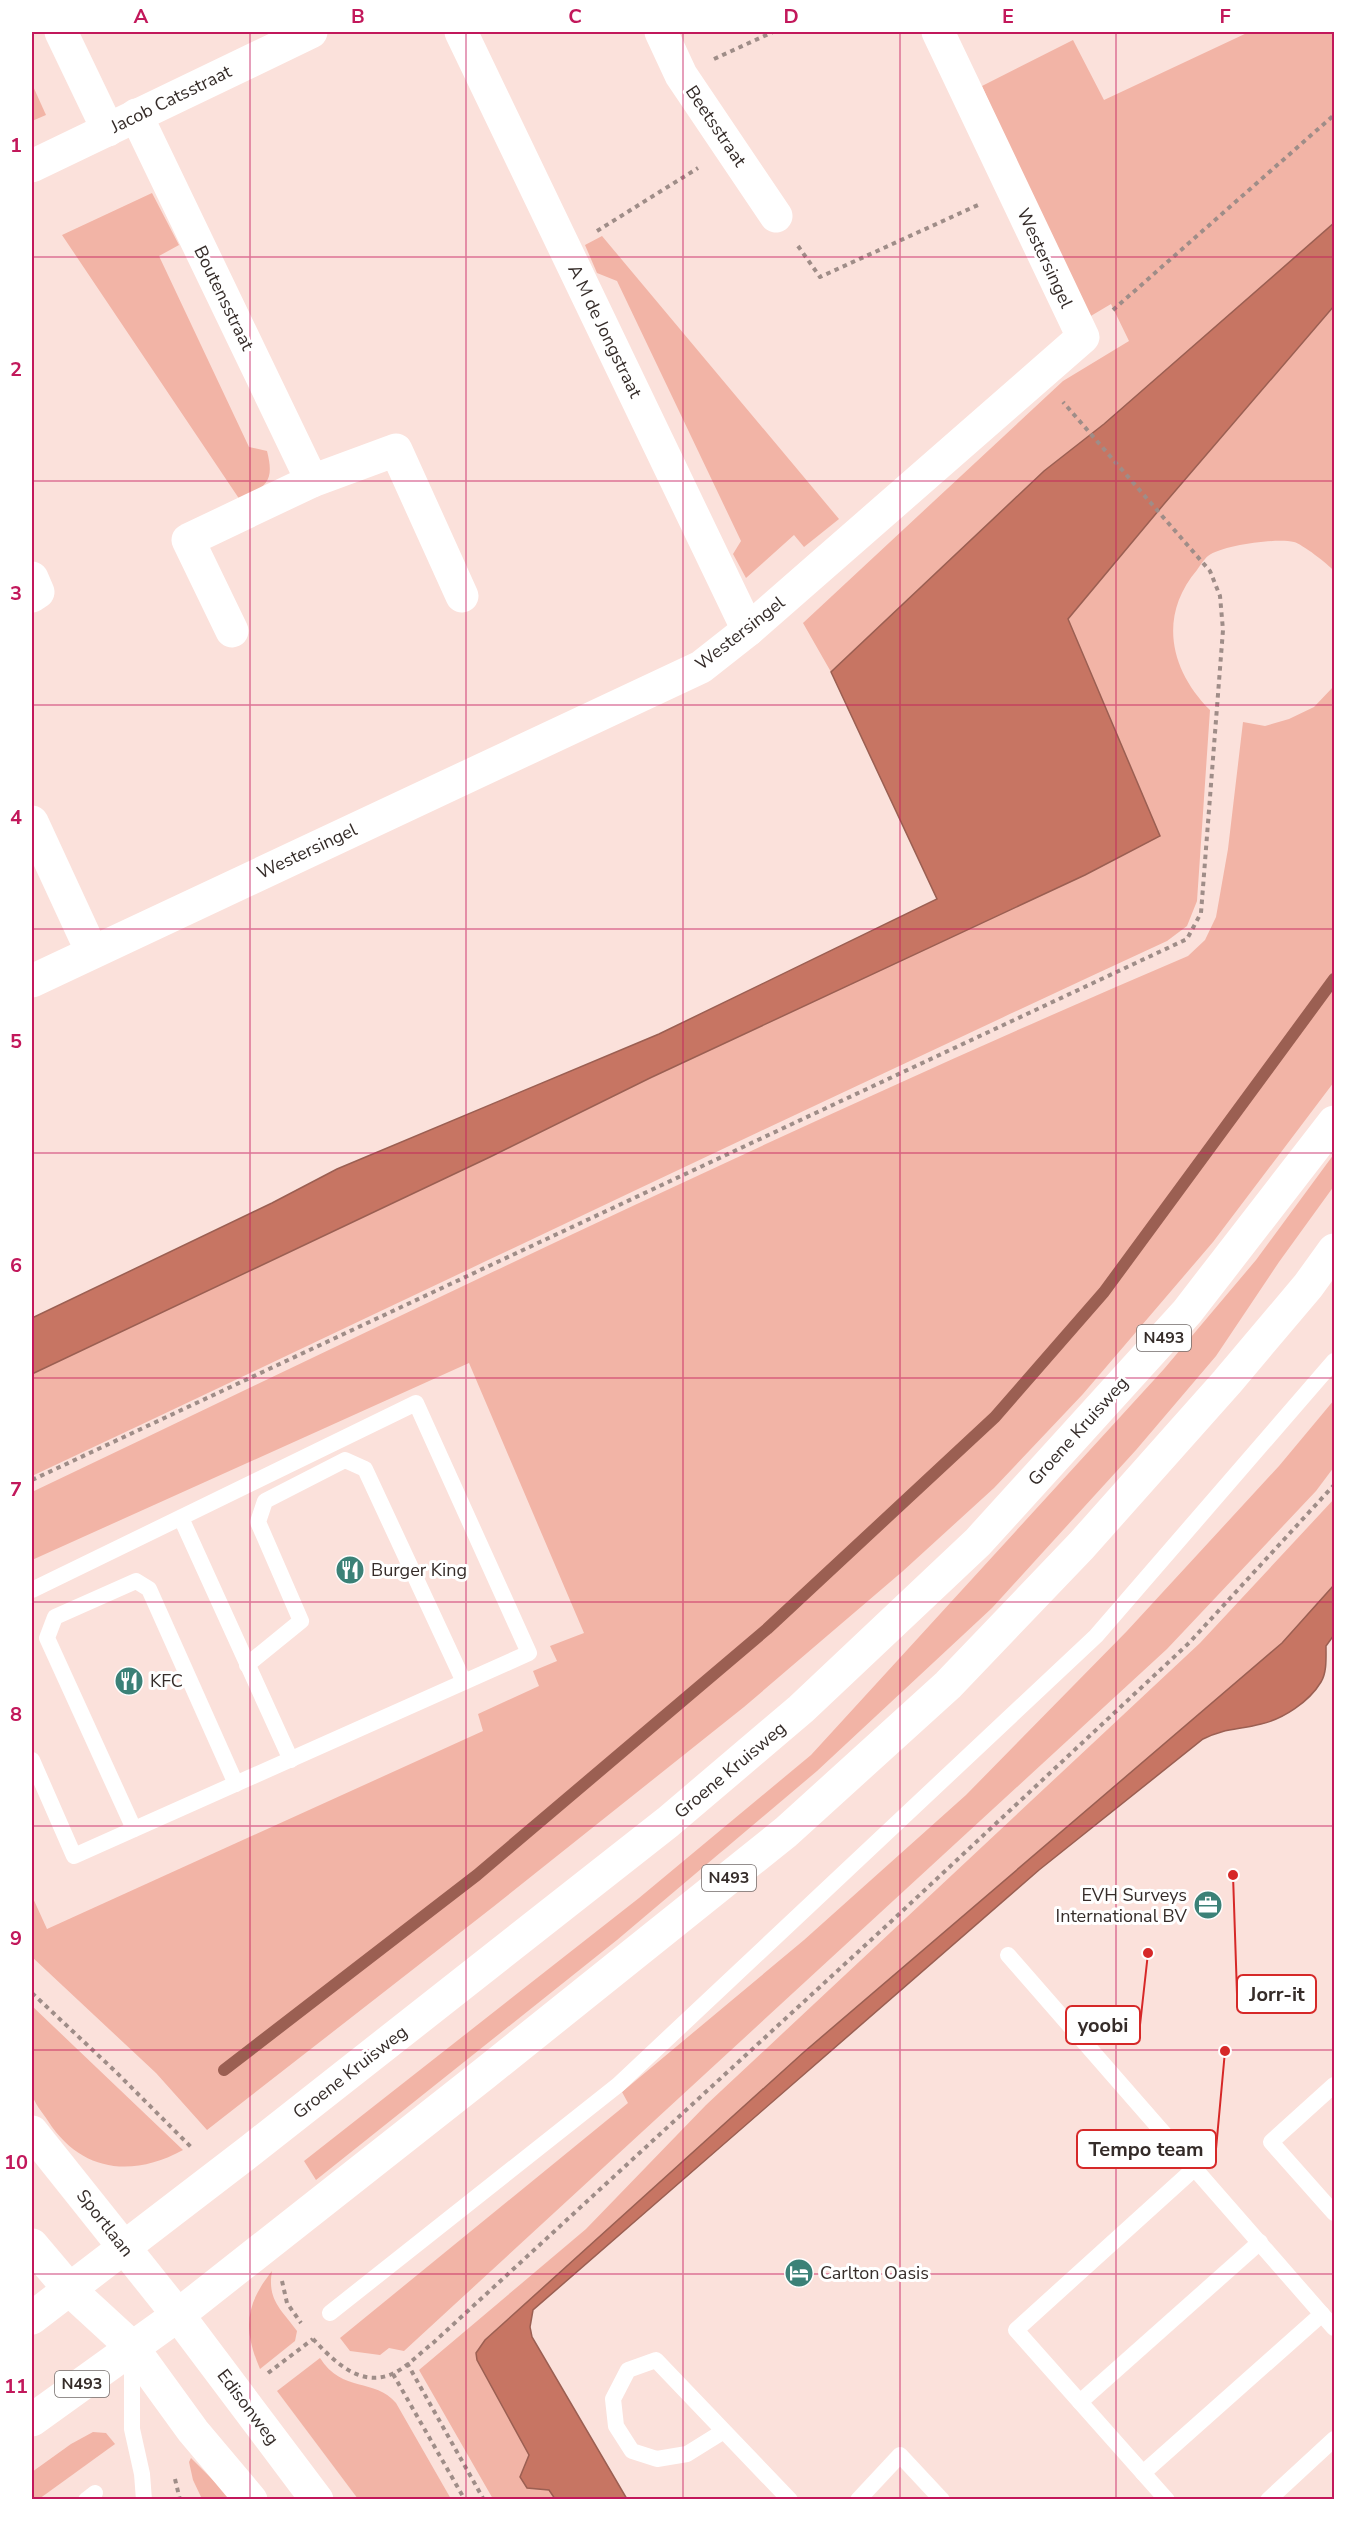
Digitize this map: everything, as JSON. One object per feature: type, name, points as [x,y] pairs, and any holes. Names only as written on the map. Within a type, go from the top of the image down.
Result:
[{"type":"street","points":[[61,32],[108,130]]},
{"type":"street","name":"Jacob Catsstraat","points":[[32,166],[310,32]]},
{"type":"street","name":"A M de Jongstraat","points":[[461,32],[748,630]]},
{"type":"street","name":"Beetsstraat","points":[[661,32],[681,75],[776,216]]},
{"type":"street","name":"Westersingel","points":[[32,981],[701,667],[748,630],[1083,337],[1012,189],[947,34]]},
{"type":"street","name":"Boutensstraat","points":[[136,115],[312,481]]},
{"type":"street","points":[[232,631],[188,540],[312,481],[396,450],[462,596]]},
{"type":"street","points":[[32,578],[38,592],[32,596]]},
{"type":"street","points":[[32,822],[93,952]]},
{"type":"street","name":"Groene Kruisweg","points":[[32,2318],[668,1822],[801,1709],[978,1542],[1188,1312],[1335,1122]]},
{"type":"street","name":"N493","points":[[32,2420],[178,2315],[786,1832],[948,1685],[1081,1546],[1219,1391],[1308,1286],[1335,1250]]},
{"type":"street","name":"Sportlaan","points":[[32,2132],[178,2315]]},
{"type":"street","points":[[32,2245],[70,2290],[132,2348],[193,2431],[251,2499]]},
{"type":"street","name":"Edisonweg","points":[[178,2315],[317,2499]]},
{"type":"lane","points":[[330,2313],[618,2085],[1088,1644],[1335,1360]]},
{"type":"lane","points":[[32,1590],[416,1403],[529,1653],[74,1856],[32,1760]]},
{"type":"lane","points":[[247,1665],[300,1621],[258,1522],[265,1501],[345,1460],[365,1469],[464,1682]]},
{"type":"lane","points":[[181,1518],[291,1760]]},
{"type":"lane","points":[[134,1829],[47,1638],[55,1617],[65,1612],[136,1581],[149,1589],[236,1784]]},
{"type":"lane","points":[[1008,1955],[1335,2328]]},
{"type":"lane","points":[[1335,2085],[1271,2142],[1335,2213]]},
{"type":"lane","points":[[1167,2499],[1016,2330],[1195,2168]]},
{"type":"lane","points":[[1080,2402],[1260,2242]]},
{"type":"lane","points":[[1143,2473],[1322,2314]]},
{"type":"lane","points":[[132,2348],[132,2429],[142,2474],[144,2499]]},
{"type":"lane","points":[[724,2431],[687,2454],[657,2459],[632,2451],[616,2426],[614,2399],[628,2370],[656,2360],[790,2499]]},
{"type":"lane","points":[[1268,2499],[1335,2439]]},
{"type":"lane","points":[[858,2499],[900,2455],[942,2499]]},
{"type":"path","points":[[681,75],[772,32]]},
{"type":"path","points":[[1083,337],[1335,115]]},
{"type":"path","points":[[566,250],[730,147]]},
{"type":"path","points":[[776,216],[820,277],[1012,189]]},
{"type":"path","points":[[32,1480],[1187,939],[1201,913],[1222,630],[1220,596],[1210,571],[1081,421]]},
{"type":"path","points":[[313,2339],[344,2369],[359,2376],[378,2378],[393,2374],[442,2335],[880,1932],[1188,1643],[1335,1485]]},
{"type":"path","points":[[407,2363],[484,2499]]},
{"type":"path","points":[[393,2374],[465,2499]]},
{"type":"shaded area","points":[[1249,32],[1334,32],[1334,223],[1104,424],[1044,471],[831,672],[803,623],[1063,381],[1129,341],[1111,304],[1084,320],[982,86],[1073,40],[1104,100]]},
{"type":"shaded area","points":[[32,84],[46,115],[32,121]]},
{"type":"shaded area","points":[[152,193],[179,245],[159,256],[249,447],[267,451],[270,470],[266,482],[262,487],[240,500],[62,235]]},
{"type":"shaded area","points":[[1334,223],[1334,306],[1068,619],[1160,836],[1085,875],[650,1078],[490,1157],[32,1374],[32,1318],[272,1203],[337,1169],[659,1034],[937,899],[831,672],[1044,471],[1104,424]]},
{"type":"shaded area","points":[[602,236],[839,519],[804,547],[794,535],[746,578],[733,554],[741,541],[617,281],[597,273],[585,245]]},
{"type":"shaded area","points":[[1334,306],[1334,571],[1303,546],[1294,542],[1250,543],[1215,552],[1207,557],[1185,588],[1177,606],[1173,624],[1178,660],[1196,694],[1210,710],[1197,901],[1187,926],[1167,941],[32,1476],[32,1374],[490,1157],[650,1078],[1085,875],[1160,836],[1068,619]]},
{"type":"shaded area","points":[[1334,686],[1334,1082],[1213,1242],[1083,1394],[994,1488],[903,1571],[744,1707],[207,2130],[156,2073],[32,1957],[32,1896],[47,1929],[483,1731],[478,1714],[539,1686],[533,1671],[557,1661],[550,1646],[584,1633],[469,1363],[32,1560],[32,1492],[751,1151],[896,1084],[1188,956],[1205,940],[1216,917],[1228,849],[1243,722],[1265,726],[1289,719],[1314,707]]},
{"type":"shaded area","points":[[1334,1154],[1334,1186],[1279,1262],[1216,1356],[1136,1450],[992,1608],[817,1771],[617,1940],[316,2180],[304,2161],[639,1898],[811,1755],[1164,1369],[1256,1260]]},
{"type":"shaded area","points":[[1334,1400],[1334,1467],[1316,1491],[1167,1649],[404,2351],[389,2348],[380,2355],[350,2351],[340,2338],[628,2103],[622,2092],[804,1940],[966,1795],[1127,1631],[1279,1466]]},
{"type":"shaded area","points":[[1334,1499],[1334,1585],[1282,1643],[804,2052],[485,2340],[476,2353],[477,2360],[555,2499],[493,2499],[419,2370],[586,2229],[706,2105],[1200,1643]]},
{"type":"shaded area","points":[[1334,1585],[1334,1635],[1326,1646],[1324,1674],[1316,1689],[1303,1703],[1269,1722],[1225,1731],[1203,1739],[1039,1870],[533,2310],[530,2327],[532,2337],[627,2499],[555,2499],[549,2490],[527,2488],[520,2477],[529,2455],[477,2360],[476,2353],[485,2340],[804,2052],[1282,1643]]},
{"type":"shaded area","points":[[32,2006],[183,2150],[164,2159],[127,2167],[92,2160],[76,2151],[61,2138],[38,2107],[32,2093],[30,2062]]},
{"type":"shaded area","points":[[272,2271],[273,2297],[297,2331],[295,2341],[260,2369],[251,2342],[250,2318],[256,2295]]},
{"type":"shaded area","points":[[320,2358],[338,2376],[378,2390],[388,2395],[396,2403],[451,2499],[358,2499],[277,2391]]},
{"type":"shaded area","points":[[93,2432],[106,2433],[115,2444],[39,2499],[32,2499],[32,2472],[71,2444]]},
{"type":"shaded area","points":[[191,2458],[232,2499],[202,2499],[193,2480],[189,2462]]},
{"type":"waterway","points":[[224,2070],[477,1875],[767,1629],[995,1417],[1104,1292],[1334,979]]},
{"type":"place","name":"Burger King","points":[[350,1570]]},
{"type":"place","name":"KFC","points":[[129,1681]]},
{"type":"place","name":"Jorr-it","points":[[1233,1875]]},
{"type":"place","name":"EVH Surveys International BV","points":[[1208,1905]]},
{"type":"place","name":"yoobi","points":[[1148,1953]]},
{"type":"place","name":"Tempo team","points":[[1225,2051]]},
{"type":"place","name":"Carlton Oasis","points":[[799,2273]]}]
